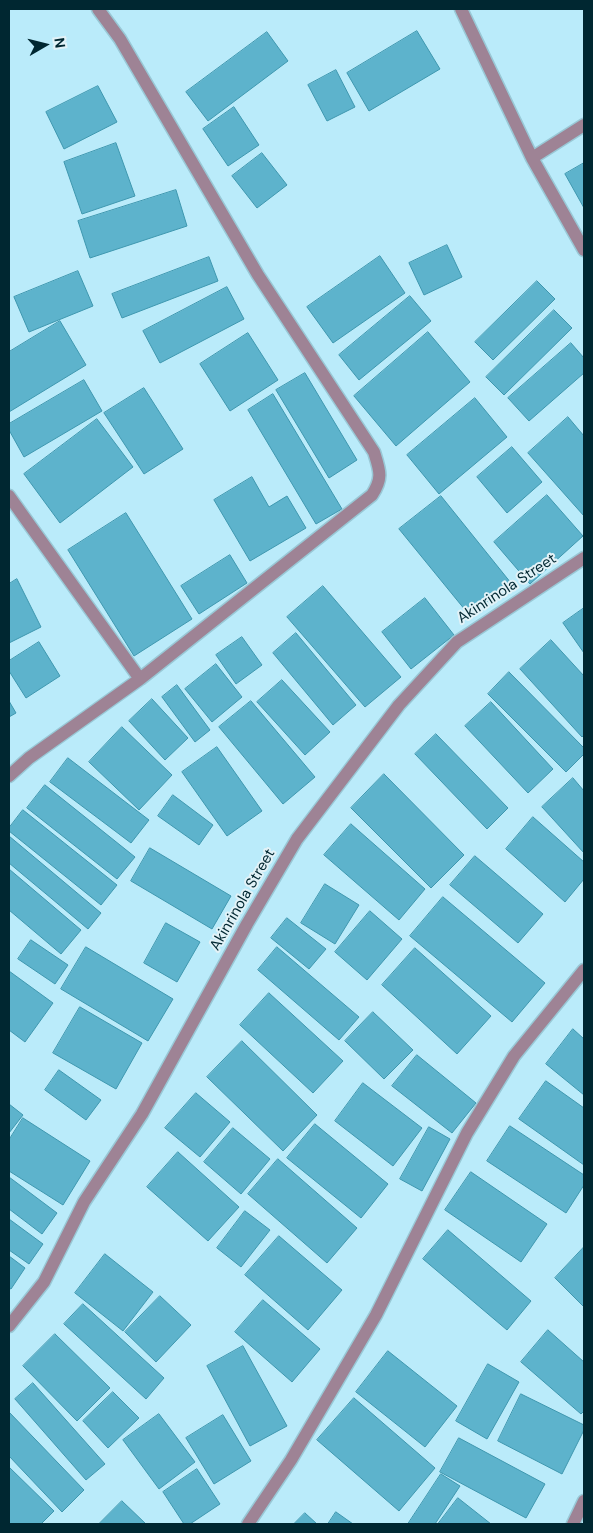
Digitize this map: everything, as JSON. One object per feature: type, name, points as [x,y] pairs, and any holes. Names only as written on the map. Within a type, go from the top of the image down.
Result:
[{"type":"street","points":[[9,776],[29,758],[140,679],[372,495],[379,483],[380,470],[374,452],[258,275],[120,39],[98,9]]},
{"type":"street","points":[[461,9],[532,158],[584,250]]},
{"type":"street","points":[[532,158],[584,125]]},
{"type":"street","points":[[9,496],[140,679]]},
{"type":"street","name":"Akinrinola Street","points":[[9,1326],[44,1282],[84,1202],[142,1114],[247,924],[297,839],[400,705],[457,642],[584,558]]},
{"type":"street","points":[[248,1524],[291,1460],[376,1315],[467,1133],[490,1094],[514,1056],[584,970]]},
{"type":"street","points":[[573,1524],[584,1501]]},
{"type":"building","points":[[417,31],[440,69],[369,111],[347,73]]},
{"type":"building","points":[[267,32],[288,61],[208,121],[186,92]]},
{"type":"building","points":[[336,70],[355,107],[327,121],[308,85]]},
{"type":"building","points":[[98,86],[117,122],[64,149],[46,112]]},
{"type":"building","points":[[234,107],[259,145],[228,166],[203,129]]},
{"type":"building","points":[[116,143],[135,196],[82,214],[64,162]]},
{"type":"building","points":[[262,153],[287,185],[257,208],[232,176]]},
{"type":"building","points":[[584,163],[584,208],[565,174]]},
{"type":"building","points":[[176,190],[187,226],[90,258],[78,221]]},
{"type":"building","points":[[447,245],[462,277],[424,295],[409,263]]},
{"type":"building","points":[[380,256],[405,293],[333,343],[307,307]]},
{"type":"building","points":[[209,257],[218,281],[122,318],[112,294]]},
{"type":"building","points":[[78,271],[93,306],[29,332],[14,297]]},
{"type":"building","points":[[537,281],[555,299],[493,360],[475,342]]},
{"type":"building","points":[[227,287],[244,319],[160,363],[143,331]]},
{"type":"building","points":[[410,296],[431,321],[359,380],[339,355]]},
{"type":"building","points":[[554,310],[572,328],[504,395],[486,377]]},
{"type":"building","points":[[60,321],[86,365],[9,412],[9,352]]},
{"type":"building","points":[[428,332],[470,382],[396,446],[354,396]]},
{"type":"building","points":[[248,333],[278,380],[230,411],[200,364]]},
{"type":"building","points":[[571,343],[584,358],[584,373],[529,421],[508,398]]},
{"type":"building","points":[[305,373],[357,460],[329,478],[276,390]]},
{"type":"building","points":[[84,380],[102,411],[24,457],[9,430],[9,424]]},
{"type":"building","points":[[144,388],[183,449],[144,474],[104,413]]},
{"type":"building","points":[[273,394],[342,509],[316,524],[248,410]]},
{"type":"building","points":[[475,398],[507,437],[439,494],[407,455]]},
{"type":"building","points":[[568,417],[584,436],[584,516],[528,453]]},
{"type":"building","points":[[97,419],[133,467],[60,523],[24,474]]},
{"type":"building","points":[[512,447],[542,482],[507,513],[477,477]]},
{"type":"building","points":[[252,477],[269,507],[287,496],[306,528],[250,561],[214,500]]},
{"type":"building","points":[[547,495],[583,536],[530,584],[494,542]]},
{"type":"building","points":[[441,496],[511,583],[470,616],[399,529]]},
{"type":"building","points":[[126,513],[192,619],[134,656],[68,550]]},
{"type":"building","points":[[230,555],[247,583],[199,614],[181,586]]},
{"type":"building","points":[[17,579],[41,627],[9,643],[9,584]]},
{"type":"building","points":[[323,586],[401,677],[365,707],[287,617]]},
{"type":"building","points":[[425,598],[454,635],[411,669],[382,632]]},
{"type":"building","points":[[584,608],[584,653],[563,623]]},
{"type":"building","points":[[296,633],[356,705],[333,725],[273,653]]},
{"type":"building","points":[[242,637],[262,665],[236,684],[216,655]]},
{"type":"building","points":[[551,640],[584,676],[584,735],[582,737],[520,669]]},
{"type":"building","points":[[39,642],[60,676],[26,698],[9,671],[9,661]]},
{"type":"building","points":[[216,664],[242,697],[212,722],[185,689]]},
{"type":"building","points":[[509,672],[584,748],[584,754],[566,772],[488,694]]},
{"type":"building","points":[[282,680],[330,732],[305,755],[257,702]]},
{"type":"building","points":[[177,685],[210,730],[195,742],[162,697]]},
{"type":"building","points":[[152,699],[188,738],[165,760],[129,721]]},
{"type":"building","points":[[9,701],[16,713],[9,717]]},
{"type":"building","points":[[251,701],[315,777],[283,804],[219,727]]},
{"type":"building","points":[[491,702],[553,769],[528,793],[465,726]]},
{"type":"building","points":[[122,727],[172,775],[139,810],[89,762]]},
{"type":"building","points":[[436,734],[508,808],[487,829],[415,754]]},
{"type":"building","points":[[217,747],[262,811],[227,836],[182,772]]},
{"type":"building","points":[[68,758],[149,820],[131,843],[50,782]]},
{"type":"building","points":[[384,774],[464,855],[431,888],[351,808]]},
{"type":"building","points":[[573,778],[584,791],[584,853],[542,807]]},
{"type":"building","points":[[45,785],[135,857],[117,879],[27,808]]},
{"type":"building","points":[[173,795],[213,825],[199,845],[158,816]]},
{"type":"building","points":[[23,810],[117,885],[101,905],[9,831],[9,828]]},
{"type":"building","points":[[533,817],[584,862],[584,879],[565,902],[506,849]]},
{"type":"building","points":[[351,824],[425,889],[399,920],[324,855]]},
{"type":"building","points":[[9,836],[101,913],[88,929],[9,863]]},
{"type":"building","points":[[150,848],[231,896],[212,929],[131,881]]},
{"type":"building","points":[[475,856],[543,914],[518,943],[450,885]]},
{"type":"building","points":[[9,869],[81,930],[61,954],[9,910]]},
{"type":"building","points":[[325,884],[359,905],[335,944],[301,923]]},
{"type":"building","points":[[443,897],[545,983],[512,1022],[410,936]]},
{"type":"building","points":[[370,911],[402,939],[367,980],[335,952]]},
{"type":"building","points":[[287,918],[326,949],[309,969],[271,938]]},
{"type":"building","points":[[166,923],[200,942],[177,982],[144,963]]},
{"type":"building","points":[[31,940],[68,965],[55,984],[18,959]]},
{"type":"building","points":[[86,947],[173,999],[148,1041],[61,989]]},
{"type":"building","points":[[277,947],[359,1017],[339,1040],[258,970]]},
{"type":"building","points":[[415,948],[491,1016],[457,1054],[382,985]]},
{"type":"building","points":[[9,971],[53,1003],[25,1042],[9,1030]]},
{"type":"building","points":[[269,993],[343,1061],[313,1093],[240,1025]]},
{"type":"building","points":[[80,1007],[142,1043],[116,1089],[53,1053]]},
{"type":"building","points":[[373,1012],[413,1050],[384,1079],[345,1041]]},
{"type":"building","points":[[573,1029],[584,1039],[584,1095],[546,1064]]},
{"type":"building","points":[[242,1041],[317,1115],[283,1151],[207,1077]]},
{"type":"building","points":[[417,1055],[476,1103],[452,1133],[392,1086]]},
{"type":"building","points":[[59,1070],[101,1100],[86,1120],[45,1090]]},
{"type":"building","points":[[546,1081],[584,1108],[584,1165],[519,1119]]},
{"type":"building","points":[[363,1083],[422,1128],[393,1166],[335,1121]]},
{"type":"building","points":[[196,1093],[230,1122],[200,1157],[165,1128]]},
{"type":"building","points":[[9,1104],[23,1115],[9,1133]]},
{"type":"building","points":[[23,1118],[90,1161],[63,1205],[9,1171],[9,1140]]},
{"type":"building","points":[[315,1124],[388,1184],[361,1218],[287,1158]]},
{"type":"building","points":[[510,1126],[584,1175],[584,1185],[566,1213],[487,1161]]},
{"type":"building","points":[[429,1127],[450,1139],[422,1191],[400,1179]]},
{"type":"building","points":[[233,1128],[270,1159],[241,1194],[204,1162]]},
{"type":"building","points":[[178,1152],[239,1207],[208,1241],[147,1187]]},
{"type":"building","points":[[278,1159],[357,1228],[327,1263],[248,1194]]},
{"type":"building","points":[[471,1172],[547,1224],[521,1262],[445,1210]]},
{"type":"building","points":[[9,1177],[57,1213],[42,1234],[9,1209]]},
{"type":"building","points":[[245,1211],[270,1230],[241,1267],[217,1248]]},
{"type":"building","points":[[9,1219],[43,1244],[29,1264],[9,1250]]},
{"type":"building","points":[[448,1230],[531,1301],[507,1330],[423,1259]]},
{"type":"building","points":[[279,1236],[342,1290],[308,1330],[245,1275]]},
{"type":"building","points":[[584,1247],[584,1307],[555,1278]]},
{"type":"building","points":[[105,1254],[153,1292],[123,1331],[75,1293]]},
{"type":"building","points":[[9,1256],[25,1268],[11,1289],[9,1288]]},
{"type":"building","points":[[160,1296],[191,1325],[156,1362],[125,1332]]},
{"type":"building","points":[[263,1300],[320,1349],[292,1382],[235,1332]]},
{"type":"building","points":[[83,1304],[164,1378],[146,1399],[64,1324]]},
{"type":"building","points":[[548,1330],[584,1362],[584,1411],[581,1414],[521,1362]]},
{"type":"building","points":[[55,1334],[110,1388],[77,1421],[23,1366]]},
{"type":"building","points":[[243,1346],[287,1426],[250,1446],[207,1366]]},
{"type":"building","points":[[388,1351],[457,1406],[425,1447],[356,1392]]},
{"type":"building","points":[[488,1364],[519,1382],[487,1439],[456,1421]]},
{"type":"building","points":[[33,1383],[105,1464],[86,1480],[15,1399]]},
{"type":"building","points":[[113,1392],[139,1418],[108,1448],[83,1421]]},
{"type":"building","points":[[521,1394],[584,1425],[584,1430],[562,1474],[498,1441]]},
{"type":"building","points":[[354,1398],[435,1468],[399,1511],[317,1440]]},
{"type":"building","points":[[9,1412],[84,1490],[62,1512],[9,1456]]},
{"type":"building","points":[[159,1414],[195,1462],[159,1489],[123,1440]]},
{"type":"building","points":[[223,1415],[251,1461],[214,1484],[186,1438]]},
{"type":"building","points":[[459,1438],[545,1484],[526,1518],[440,1472]]},
{"type":"building","points":[[9,1467],[54,1511],[41,1524],[9,1524]]},
{"type":"building","points":[[197,1469],[220,1504],[190,1524],[184,1524],[163,1492]]},
{"type":"building","points":[[441,1474],[460,1486],[435,1524],[408,1524]]},
{"type":"building","points":[[458,1498],[491,1524],[438,1524]]},
{"type":"building","points":[[122,1501],[146,1524],[99,1524]]},
{"type":"building","points":[[336,1512],[353,1524],[328,1524]]},
{"type":"building","points":[[305,1513],[317,1524],[294,1524]]}]
